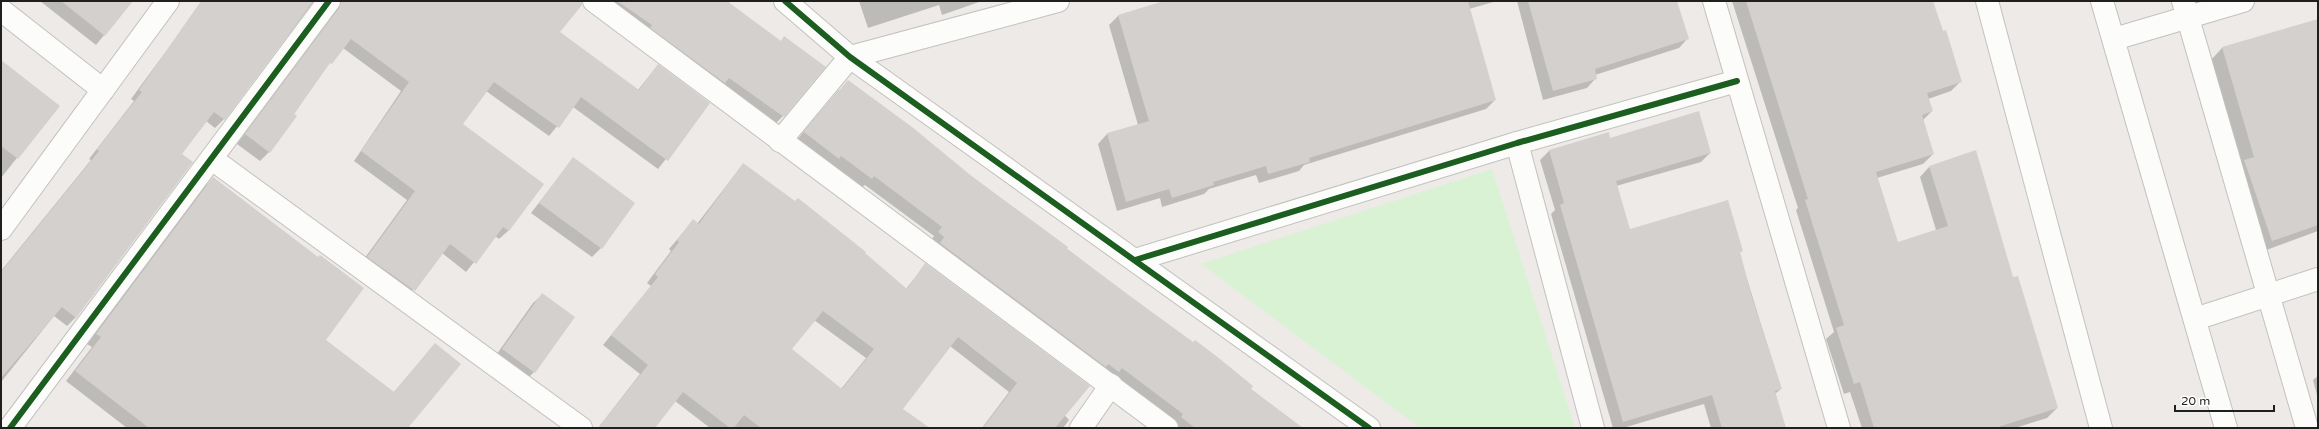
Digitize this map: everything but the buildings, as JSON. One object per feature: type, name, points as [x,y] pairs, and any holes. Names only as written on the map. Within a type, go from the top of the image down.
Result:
[{"type":"street","points":[[1,229],[168,1]]},
{"type":"street","points":[[10,428],[329,1]]},
{"type":"street","points":[[594,1],[1167,428]]},
{"type":"street","points":[[785,1],[850,58],[1369,428]]},
{"type":"street","points":[[780,141],[850,58],[1058,1]]},
{"type":"street","points":[[1714,1],[1839,428]]},
{"type":"street","points":[[1987,1],[2101,428]]},
{"type":"street","points":[[2102,1],[2226,428]]},
{"type":"street","points":[[2114,39],[2186,9],[2243,1]]},
{"type":"street","points":[[2186,9],[2306,428]]},
{"type":"street","points":[[1,10],[103,90]]},
{"type":"street","points":[[1135,260],[1517,143],[1737,81]]},
{"type":"street","points":[[1517,143],[1593,428]]},
{"type":"street","points":[[212,159],[581,428]]},
{"type":"street","points":[[2195,319],[2318,279]]},
{"type":"street","points":[[1081,428],[1111,385]]},
{"type":"green space","points":[[1492,169],[1575,428],[1420,428],[1201,264]]},
{"type":"cycle path","points":[[10,428],[329,1]]},
{"type":"cycle path","points":[[785,1],[850,57],[1369,428]]},
{"type":"cycle path","points":[[1135,260],[1517,143],[1737,81]]}]
